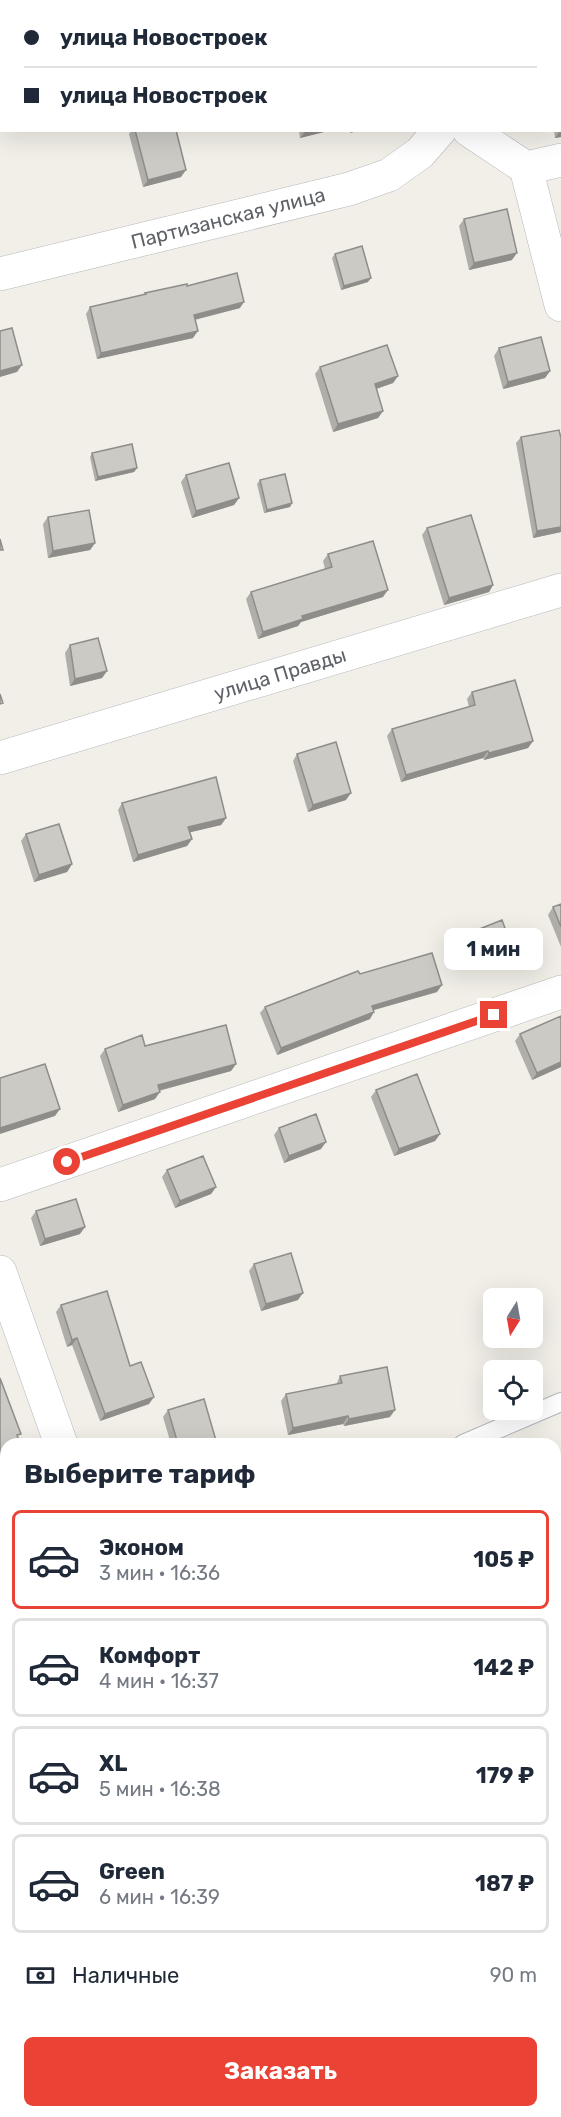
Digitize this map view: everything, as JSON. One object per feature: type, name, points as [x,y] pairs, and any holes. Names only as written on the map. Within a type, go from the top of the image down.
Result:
[{"type":"street","name":"Партизанская улица","points":[[0,274],[349,189],[388,175],[420,153],[438,132]]},
{"type":"street","points":[[472,132],[526,168],[561,304]]},
{"type":"street","points":[[526,168],[561,160]]},
{"type":"street","name":"улица Правды","points":[[0,758],[561,590]]},
{"type":"street","points":[[0,1185],[561,992]]},
{"type":"street","points":[[0,1272],[59,1438]]},
{"type":"lane","points":[[477,1438],[561,1402]]},
{"type":"building","points":[[136,132],[176,132],[186,170],[148,180]]},
{"type":"building","points":[[507,209],[517,253],[474,263],[464,219]]},
{"type":"building","points":[[362,246],[371,278],[344,286],[335,254]]},
{"type":"building","points":[[237,273],[244,302],[194,315],[198,331],[101,353],[90,307]]},
{"type":"building","points":[[12,328],[22,365],[0,371],[0,331]]},
{"type":"building","points":[[541,337],[550,371],[508,382],[499,348]]},
{"type":"building","points":[[387,345],[398,376],[375,384],[383,411],[338,424],[320,367]]},
{"type":"building","points":[[559,430],[561,438],[561,527],[537,531],[521,437]]},
{"type":"building","points":[[132,444],[137,468],[98,477],[92,453]]},
{"type":"building","points":[[229,463],[239,498],[196,511],[186,475]]},
{"type":"building","points":[[285,474],[292,503],[267,510],[260,480]]},
{"type":"building","points":[[89,510],[95,543],[53,551],[48,517]]},
{"type":"building","points":[[471,515],[493,585],[449,598],[427,528]]},
{"type":"building","points":[[373,541],[388,590],[302,616],[303,619],[263,632],[251,592],[332,567],[328,554]]},
{"type":"building","points":[[98,638],[107,671],[75,679],[70,645]]},
{"type":"building","points":[[515,680],[533,741],[489,753],[488,751],[406,775],[392,729],[475,705],[472,692]]},
{"type":"building","points":[[336,742],[351,793],[313,805],[297,754]]},
{"type":"building","points":[[216,777],[226,818],[188,827],[192,839],[138,855],[122,803]]},
{"type":"building","points":[[59,824],[72,864],[39,875],[26,834]]},
{"type":"building","points":[[561,904],[561,927],[553,907]]},
{"type":"building","points":[[502,920],[515,955],[490,965],[477,930]]},
{"type":"building","points":[[432,953],[442,985],[372,1006],[374,1012],[281,1048],[265,1007],[358,971],[360,974]]},
{"type":"building","points":[[561,1016],[561,1062],[537,1073],[520,1034]]},
{"type":"building","points":[[226,1025],[236,1064],[158,1085],[160,1092],[123,1105],[105,1049],[142,1035],[145,1046]]},
{"type":"building","points":[[45,1064],[60,1109],[0,1128],[0,1078]]},
{"type":"building","points":[[417,1074],[440,1134],[399,1149],[376,1090]]},
{"type":"building","points":[[316,1114],[326,1142],[289,1156],[279,1128]]},
{"type":"building","points":[[203,1156],[216,1187],[180,1201],[167,1170]]},
{"type":"building","points":[[76,1199],[85,1227],[45,1239],[36,1211]]},
{"type":"building","points":[[291,1253],[303,1293],[266,1304],[254,1264]]},
{"type":"building","points":[[107,1291],[130,1366],[141,1362],[154,1397],[105,1414],[77,1338],[72,1340],[61,1305]]},
{"type":"building","points":[[387,1367],[395,1410],[349,1419],[348,1416],[293,1428],[286,1394],[342,1383],[340,1376]]},
{"type":"building","points":[[0,1378],[21,1434],[17,1435],[18,1438],[0,1438]]},
{"type":"building","points":[[204,1399],[215,1438],[176,1438],[168,1410]]},
{"type":"route","points":[[67,1162],[494,1015]]}]
